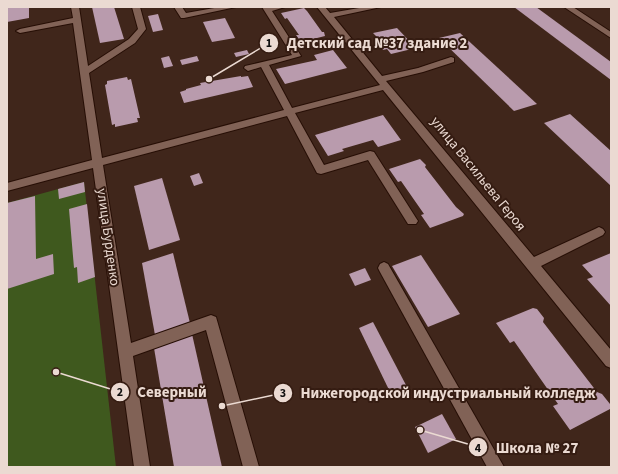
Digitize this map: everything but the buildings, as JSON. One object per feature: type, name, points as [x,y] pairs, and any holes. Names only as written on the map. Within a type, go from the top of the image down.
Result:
[{"type":"street","name":"улица Бурденко","points":[[75,7],[142,467]]},
{"type":"street","points":[[85,72],[132,41],[142,29],[136,7]]},
{"type":"street","points":[[178,7],[184,16],[232,7]]},
{"type":"street","points":[[248,68],[297,56],[266,8],[281,7]]},
{"type":"street","name":"улица Васильева Героя","points":[[321,7],[611,361]]},
{"type":"street","points":[[329,16],[377,7]]},
{"type":"street","points":[[568,7],[611,36]]},
{"type":"street","points":[[20,31],[77,20]]},
{"type":"street","points":[[7,187],[289,112],[451,60]]},
{"type":"street","points":[[264,64],[321,170],[370,156],[412,221]]},
{"type":"street","points":[[532,264],[599,232]]},
{"type":"street","points":[[384,268],[496,467]]},
{"type":"street","points":[[125,352],[211,322],[251,467]]},
{"type":"green space","points":[[84,182],[116,467],[7,467],[7,203]]},
{"type":"place","name":"Детский сад №37 здание 2","points":[[209,79]]},
{"type":"place","name":"Северный","points":[[56,372]]},
{"type":"place","name":"Нижегородской индустриальный колледж","points":[[222,406]]},
{"type":"place","name":"Школа № 27","points":[[420,430]]}]
